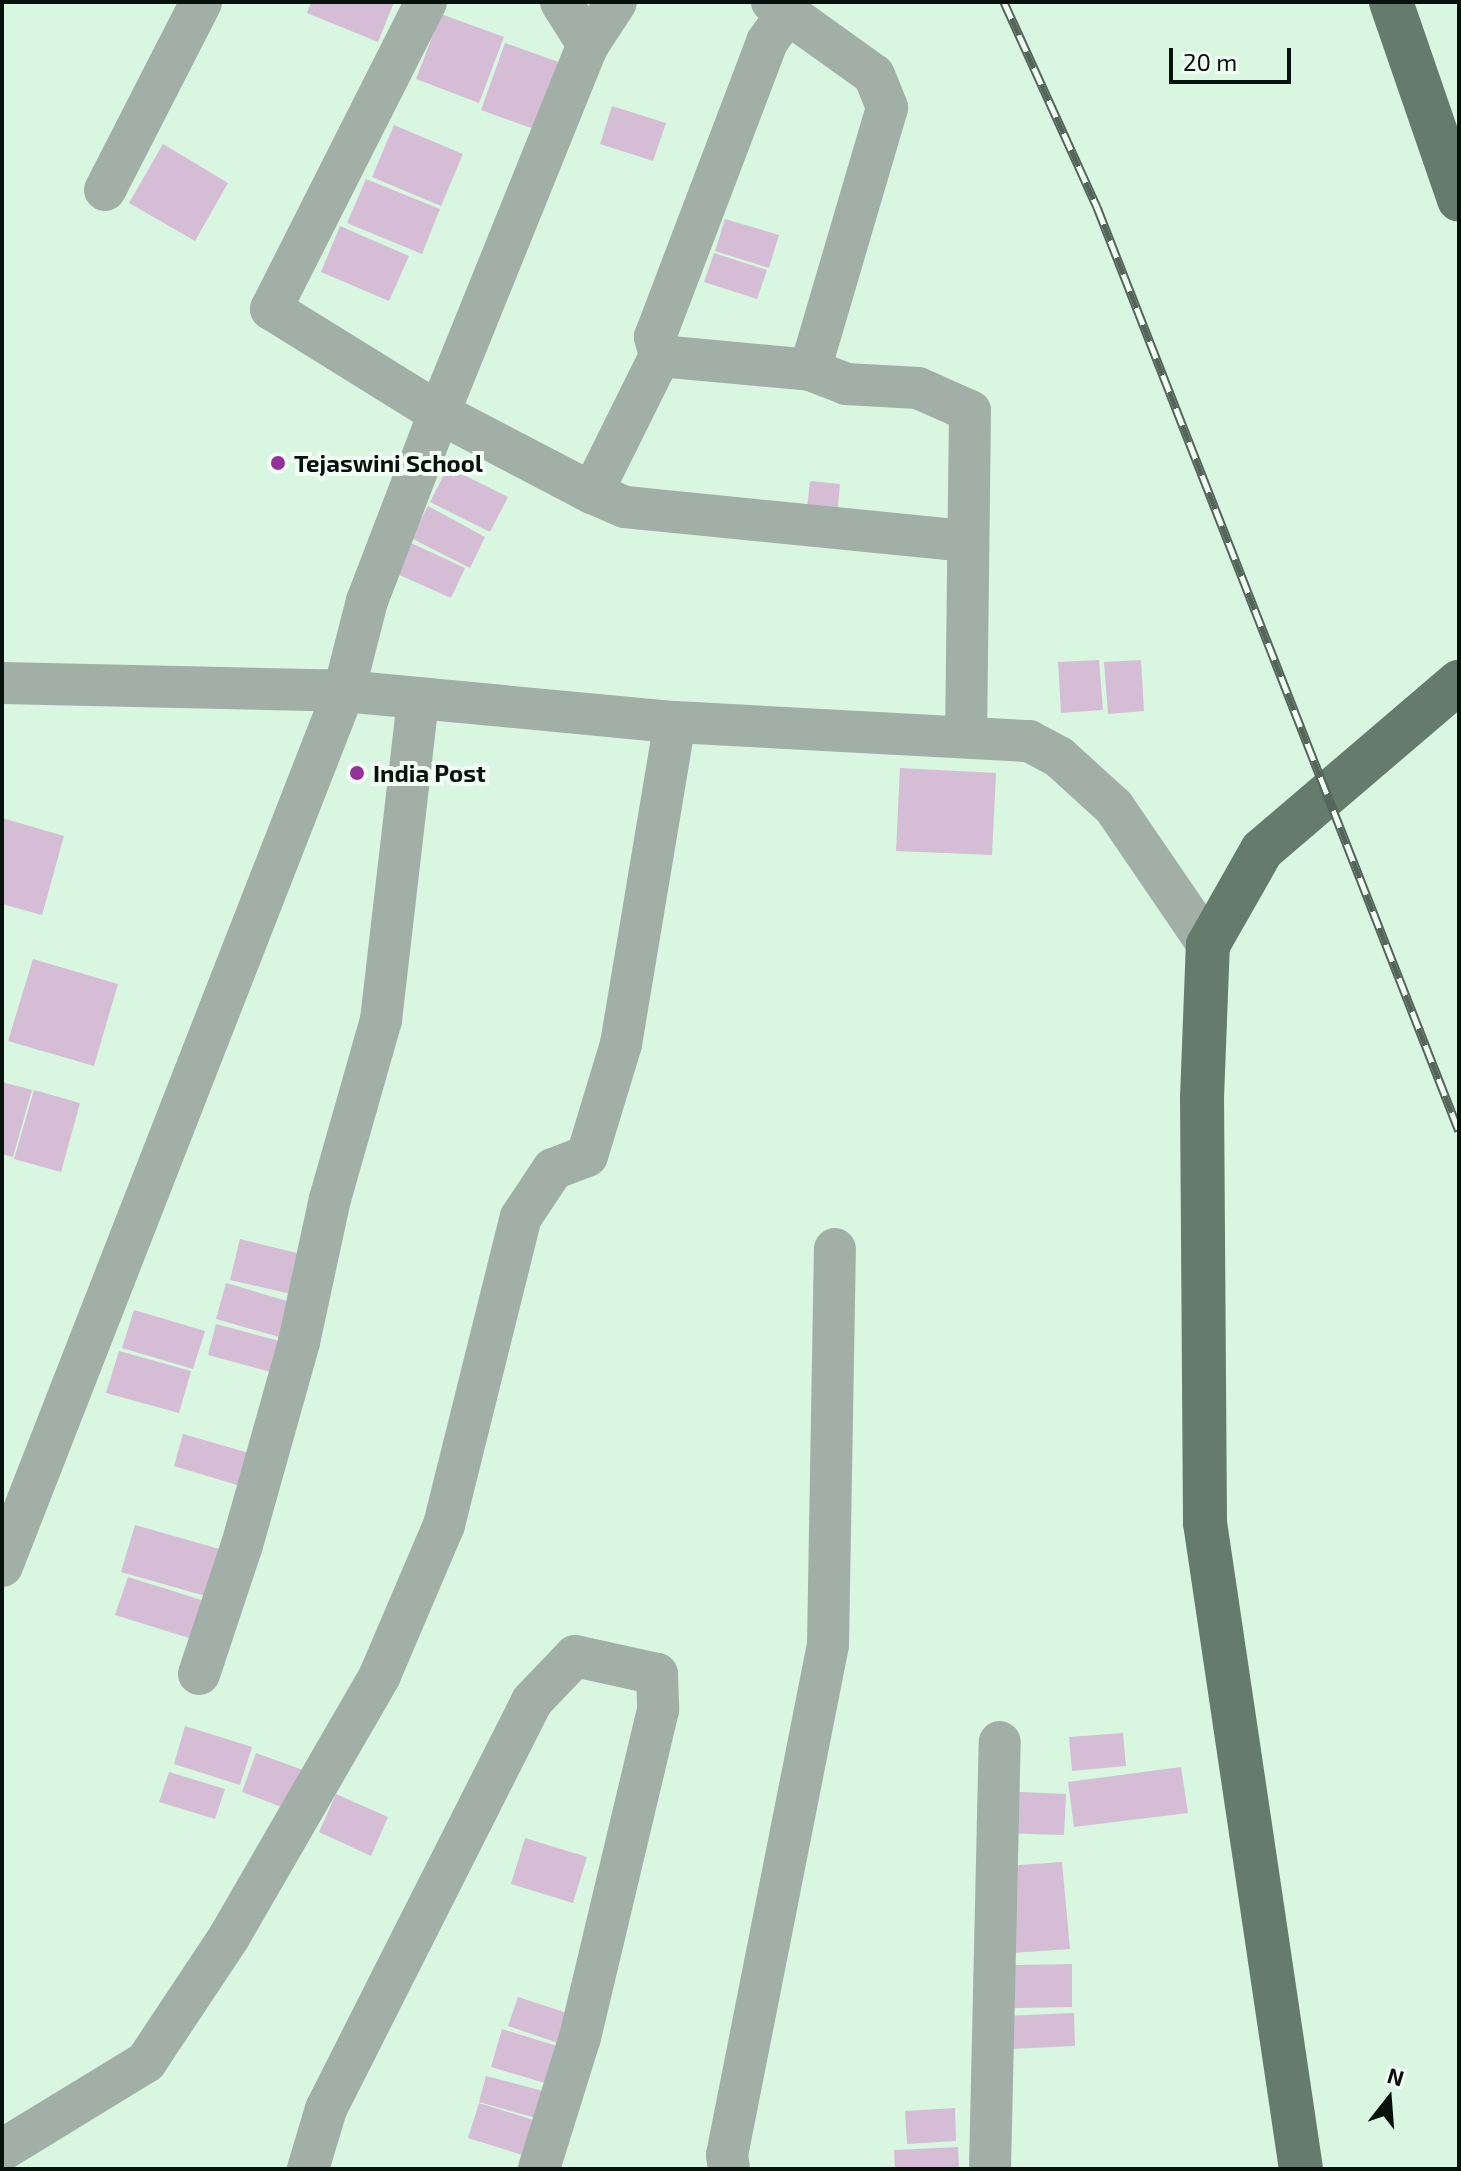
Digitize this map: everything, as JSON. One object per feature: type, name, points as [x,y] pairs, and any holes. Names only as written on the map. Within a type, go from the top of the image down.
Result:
[{"type":"main road","points":[[1391,2],[1459,200]]},
{"type":"main road","points":[[1301,2169],[1205,1523],[1202,1098],[1208,945],[1262,850],[1459,682]]},
{"type":"street","points":[[105,190],[201,2]]},
{"type":"street","points":[[426,2],[271,309],[439,413],[625,507],[967,541]]},
{"type":"street","points":[[561,2],[588,45]]},
{"type":"street","points":[[2,1566],[344,691],[367,601],[439,413],[588,45],[616,2]]},
{"type":"street","points":[[592,493],[660,356],[655,337],[779,9],[874,75],[887,108],[810,370]]},
{"type":"street","points":[[660,356],[810,370],[846,384],[918,388],[970,411],[966,737]]},
{"type":"street","points":[[2,683],[344,691],[675,722],[1029,741],[1059,757],[1114,807],[1208,945]]},
{"type":"street","points":[[199,1674],[287,1385],[330,1199],[381,1020],[418,698]]},
{"type":"street","points":[[2,2150],[146,2062],[229,1937],[380,1675],[444,1525],[521,1217],[553,1169],[587,1156],[621,1044],[675,722]]},
{"type":"street","points":[[729,2169],[727,2155],[828,1645],[835,1249]]},
{"type":"street","points":[[308,2169],[326,2109],[532,1701],[575,1656],[657,1674],[658,1710],[580,2037],[539,2169]]},
{"type":"street","points":[[990,2169],[1000,1742]]},
{"type":"building","points":[[311,2],[394,2],[378,42],[307,13]]},
{"type":"building","points":[[441,14],[504,37],[479,103],[416,79]]},
{"type":"building","points":[[505,43],[570,66],[545,133],[481,110]]},
{"type":"building","points":[[612,106],[666,123],[653,161],[600,144]]},
{"type":"building","points":[[394,125],[463,154],[441,206],[372,177]]},
{"type":"building","points":[[163,144],[228,183],[195,241],[129,203]]},
{"type":"building","points":[[366,179],[440,209],[422,254],[347,223]]},
{"type":"building","points":[[725,219],[779,235],[769,268],[715,251]]},
{"type":"building","points":[[340,226],[409,256],[389,301],[321,272]]},
{"type":"building","points":[[714,253],[767,270],[757,299],[704,282]]},
{"type":"building","points":[[448,467],[508,497],[490,532],[430,502]]},
{"type":"building","points":[[810,481],[840,484],[835,540],[804,537]]},
{"type":"building","points":[[428,506],[485,537],[470,568],[411,538]]},
{"type":"building","points":[[409,542],[465,568],[451,598],[395,573]]},
{"type":"building","points":[[1099,660],[1103,710],[1061,713],[1058,662]]},
{"type":"building","points":[[1141,660],[1144,711],[1108,714],[1104,662]]},
{"type":"building","points":[[900,768],[996,773],[992,855],[896,851]]},
{"type":"building","points":[[2,818],[64,836],[42,915],[2,904]]},
{"type":"building","points":[[33,959],[118,984],[94,1066],[8,1041]]},
{"type":"building","points":[[2,1082],[32,1090],[13,1157],[2,1154]]},
{"type":"building","points":[[34,1090],[80,1103],[61,1172],[14,1159]]},
{"type":"building","points":[[240,1239],[305,1255],[296,1295],[230,1280]]},
{"type":"building","points":[[226,1283],[297,1304],[286,1339],[216,1319]]},
{"type":"building","points":[[134,1310],[205,1331],[193,1369],[122,1348]]},
{"type":"building","points":[[216,1324],[287,1343],[278,1374],[208,1355]]},
{"type":"building","points":[[119,1351],[191,1371],[179,1413],[106,1393]]},
{"type":"building","points":[[183,1434],[256,1455],[247,1488],[174,1466]]},
{"type":"building","points":[[135,1525],[223,1550],[209,1597],[121,1572]]},
{"type":"building","points":[[128,1577],[214,1604],[202,1642],[115,1615]]},
{"type":"building","points":[[185,1726],[252,1747],[240,1785],[174,1764]]},
{"type":"building","points":[[1123,1733],[1126,1766],[1072,1771],[1069,1737]]},
{"type":"building","points":[[256,1753],[303,1770],[289,1810],[242,1792]]},
{"type":"building","points":[[1181,1767],[1188,1813],[1074,1827],[1068,1782]]},
{"type":"building","points":[[169,1772],[225,1789],[215,1819],[159,1802]]},
{"type":"building","points":[[999,1791],[1066,1794],[1064,1835],[998,1833]]},
{"type":"building","points":[[336,1794],[388,1817],[371,1856],[319,1832]]},
{"type":"building","points":[[525,1838],[587,1857],[573,1903],[511,1884]]},
{"type":"building","points":[[1062,1862],[1070,1949],[1013,1953],[1005,1866]]},
{"type":"building","points":[[1072,1964],[1072,2007],[1011,2008],[1011,1965]]},
{"type":"building","points":[[518,1997],[573,2015],[564,2045],[508,2026]]},
{"type":"building","points":[[1074,2013],[1075,2046],[1008,2049],[1007,2016]]},
{"type":"building","points":[[502,2029],[563,2048],[551,2085],[491,2067]]},
{"type":"building","points":[[486,2076],[543,2091],[536,2118],[479,2102]]},
{"type":"building","points":[[479,2103],[540,2122],[529,2157],[468,2138]]},
{"type":"building","points":[[955,2108],[956,2141],[907,2144],[905,2111]]},
{"type":"building","points":[[958,2147],[959,2169],[895,2169],[894,2150]]},
{"type":"railway","points":[[1004,2],[1097,207],[1459,1131]]},
{"type":"place","name":"Tejaswini School","points":[[278,463]]},
{"type":"place","name":"India Post","points":[[357,773]]}]
